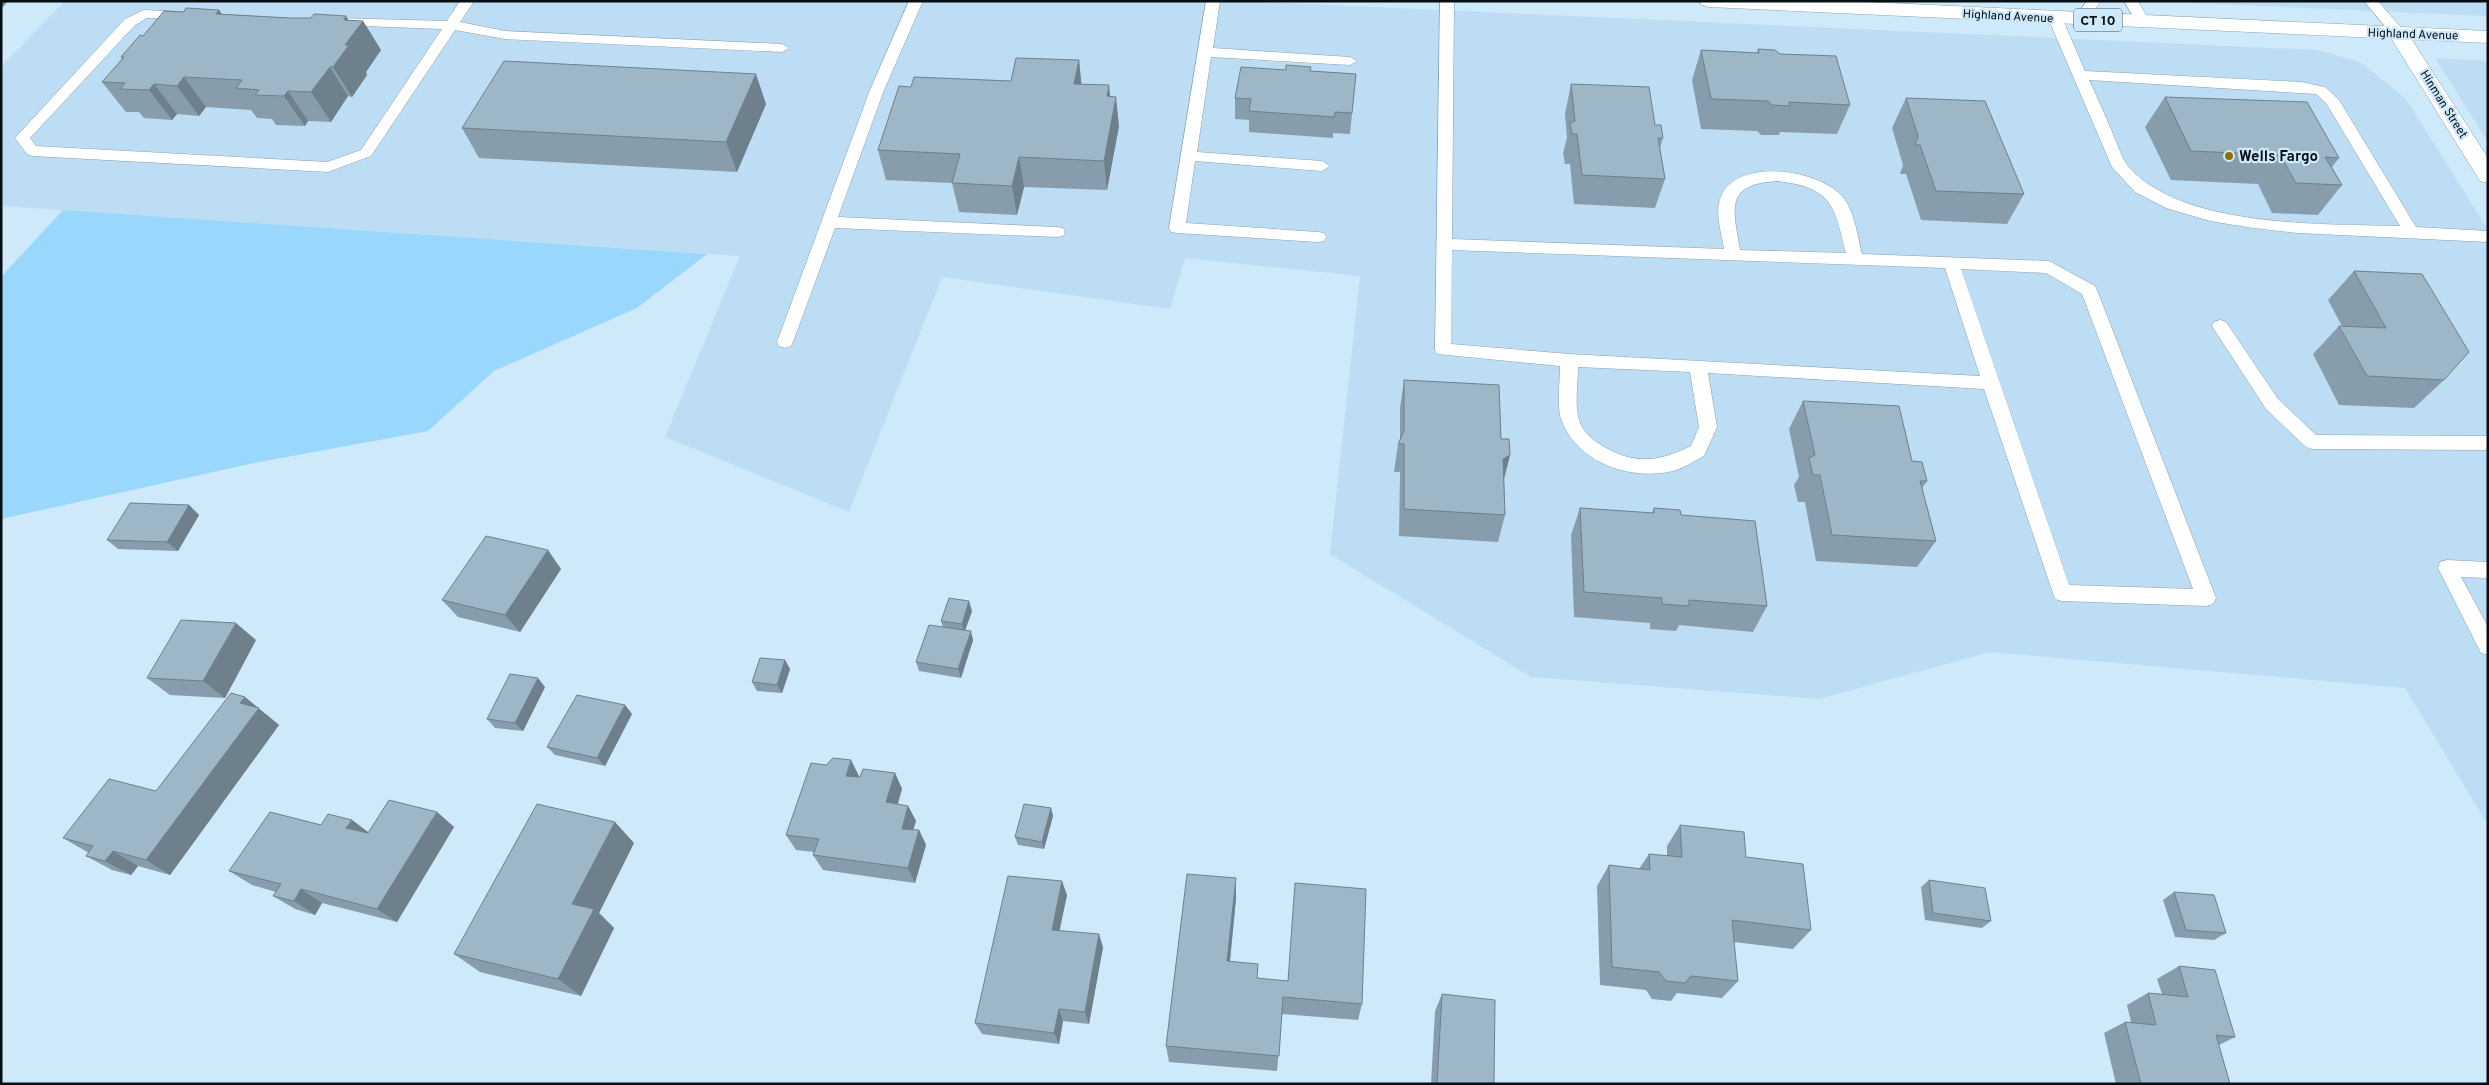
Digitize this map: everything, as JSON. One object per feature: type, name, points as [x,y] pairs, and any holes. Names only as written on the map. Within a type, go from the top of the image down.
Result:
[{"type":"main road","name":"Highland Avenue","points":[[1709,1],[2488,37]]},
{"type":"main road","name":"Hinman Street","points":[[2398,34],[2415,58],[2488,176]]},
{"type":"lane","points":[[204,16],[144,14],[130,22],[22,138],[32,151],[328,167],[366,154],[468,1]]},
{"type":"lane","points":[[785,342],[877,90],[916,1]]},
{"type":"lane","points":[[1213,1],[1177,228],[1318,237]]},
{"type":"lane","points":[[1447,1],[1443,350],[1569,360],[1992,383]]},
{"type":"lane","points":[[2081,19],[2094,1]]},
{"type":"lane","points":[[2130,1],[2143,22]]},
{"type":"lane","points":[[2371,1],[2398,34]]},
{"type":"lane","points":[[2055,18],[2127,178],[2145,192],[2175,207],[2271,226],[2488,237]]},
{"type":"lane","points":[[322,20],[451,25],[505,35],[782,48]]},
{"type":"lane","points":[[1205,52],[1350,60]]},
{"type":"lane","points":[[2080,75],[2301,87],[2320,90],[2332,100],[2411,232]]},
{"type":"lane","points":[[1189,156],[1322,166]]},
{"type":"lane","points":[[1733,255],[1727,201],[1730,196],[1742,183],[1753,178],[1781,176],[1810,182],[1836,198],[1841,207],[1855,259]]},
{"type":"lane","points":[[830,222],[1057,232]]},
{"type":"lane","points":[[1444,244],[1951,262],[2049,267],[2089,290],[2206,598],[2062,593],[1951,262]]},
{"type":"lane","points":[[2220,326],[2272,404],[2312,442],[2488,443]]},
{"type":"lane","points":[[1569,360],[1569,418],[1581,440],[1610,460],[1640,467],[1672,464],[1698,451],[1708,427],[1698,366]]},
{"type":"lane","points":[[2488,570],[2447,568],[2488,647]]},
{"type":"shaded area","points":[[65,1],[1243,1],[2318,50],[2362,63],[2406,99],[2488,230],[2488,825],[2405,688],[1990,652],[1819,699],[1531,677],[1330,554],[1360,276],[1185,258],[1170,309],[942,277],[849,512],[665,437],[740,256],[1,206],[1,67]]},
{"type":"shaded area","points":[[2141,1],[2488,1],[2488,16]]},
{"type":"shaded area","points":[[2435,58],[2488,61],[2488,142]]},
{"type":"shaded area","points":[[63,210],[707,254],[637,308],[494,371],[428,431],[254,463],[1,519],[1,277]]},
{"type":"building","points":[[186,8],[219,10],[216,14],[311,18],[314,14],[346,16],[344,20],[363,21],[345,45],[349,45],[333,67],[330,67],[311,92],[288,91],[284,96],[255,95],[259,90],[236,88],[242,80],[184,77],[177,86],[154,84],[149,90],[120,89],[125,83],[102,82],[140,35],[143,36],[164,11],[184,12]]},
{"type":"building","points":[[1758,49],[1775,50],[1780,54],[1836,56],[1850,105],[1789,102],[1790,106],[1772,105],[1768,101],[1711,99],[1701,50],[1759,53]]},
{"type":"building","points":[[1016,58],[1079,60],[1074,84],[1109,85],[1107,96],[1116,97],[1104,161],[1019,157],[1012,186],[952,183],[960,154],[878,150],[899,86],[911,87],[914,77],[1011,81]]},
{"type":"building","points":[[504,61],[756,74],[726,142],[462,128]]},
{"type":"building","points":[[1286,65],[1311,67],[1310,71],[1356,74],[1352,113],[1335,112],[1334,117],[1249,111],[1251,99],[1235,98],[1241,67],[1286,70]]},
{"type":"building","points":[[1571,84],[1649,87],[1655,125],[1661,125],[1663,138],[1658,138],[1665,179],[1582,175],[1577,134],[1572,134],[1570,123],[1575,121]]},
{"type":"building","points":[[2165,97],[2307,102],[2339,158],[2325,157],[2342,185],[2296,183],[2280,155],[2191,151]]},
{"type":"building","points":[[1906,98],[1985,101],[2024,194],[1936,191],[1920,145],[1915,145],[1918,136]]},
{"type":"building","points":[[2354,271],[2422,274],[2469,352],[2444,380],[2367,376],[2339,326],[2386,328]]},
{"type":"building","points":[[1404,380],[1499,385],[1501,439],[1509,439],[1510,455],[1503,459],[1505,515],[1404,509],[1404,444],[1398,444],[1404,431]]},
{"type":"building","points":[[1803,401],[1899,406],[1912,461],[1922,462],[1927,481],[1920,481],[1936,541],[1832,535],[1820,475],[1813,475],[1809,458],[1815,455]]},
{"type":"building","points":[[130,503],[189,505],[167,542],[107,540]]},
{"type":"building","points":[[1580,508],[1654,513],[1654,508],[1680,510],[1681,515],[1755,521],[1767,606],[1689,600],[1689,606],[1662,604],[1662,598],[1584,592]]},
{"type":"building","points":[[486,536],[548,550],[505,615],[442,600]]},
{"type":"building","points":[[949,598],[969,601],[962,624],[941,621]]},
{"type":"building","points":[[181,620],[236,623],[203,681],[147,678]]},
{"type":"building","points":[[929,625],[971,631],[958,669],[916,662]]},
{"type":"building","points":[[760,658],[785,660],[777,685],[752,682]]},
{"type":"building","points":[[510,674],[538,678],[515,723],[487,719]]},
{"type":"building","points":[[231,693],[245,697],[240,703],[259,708],[146,860],[113,851],[105,861],[86,856],[93,846],[63,838],[109,779],[156,791]]},
{"type":"building","points":[[577,695],[625,705],[597,758],[547,747]]},
{"type":"building","points":[[833,758],[851,760],[846,776],[860,777],[863,769],[895,773],[886,802],[908,806],[902,829],[919,830],[908,868],[813,855],[819,839],[786,835],[811,763],[826,765]]},
{"type":"building","points":[[389,800],[437,812],[377,909],[301,889],[294,901],[273,896],[281,884],[229,871],[270,812],[321,825],[328,814],[352,820],[346,828],[368,833]]},
{"type":"building","points":[[537,804],[615,822],[572,904],[594,909],[558,979],[454,954]]},
{"type":"building","points":[[1024,804],[1051,808],[1042,842],[1015,837]]},
{"type":"building","points":[[1680,825],[1744,832],[1746,857],[1803,864],[1811,930],[1732,920],[1738,981],[1691,976],[1685,983],[1666,981],[1659,972],[1612,967],[1609,865],[1650,870],[1649,854],[1682,857]]},
{"type":"building","points":[[1187,874],[1236,878],[1227,961],[1258,964],[1257,978],[1288,981],[1295,883],[1366,889],[1362,1004],[1283,997],[1279,1056],[1166,1046]]},
{"type":"building","points":[[1008,876],[1062,881],[1052,930],[1099,934],[1085,1012],[1059,1009],[1054,1033],[975,1023]]},
{"type":"building","points":[[1929,880],[1985,888],[1991,921],[1933,913]]},
{"type":"building","points":[[2174,892],[2214,895],[2226,933],[2186,930]]},
{"type":"building","points":[[2179,966],[2215,970],[2235,1037],[2216,1035],[2230,1084],[2141,1084],[2125,1022],[2156,1025],[2148,993],[2188,997]]},
{"type":"building","points":[[1442,994],[1495,1000],[1494,1084],[1437,1084]]},
{"type":"place","name":"Wells Fargo","points":[[2229,156]]}]
